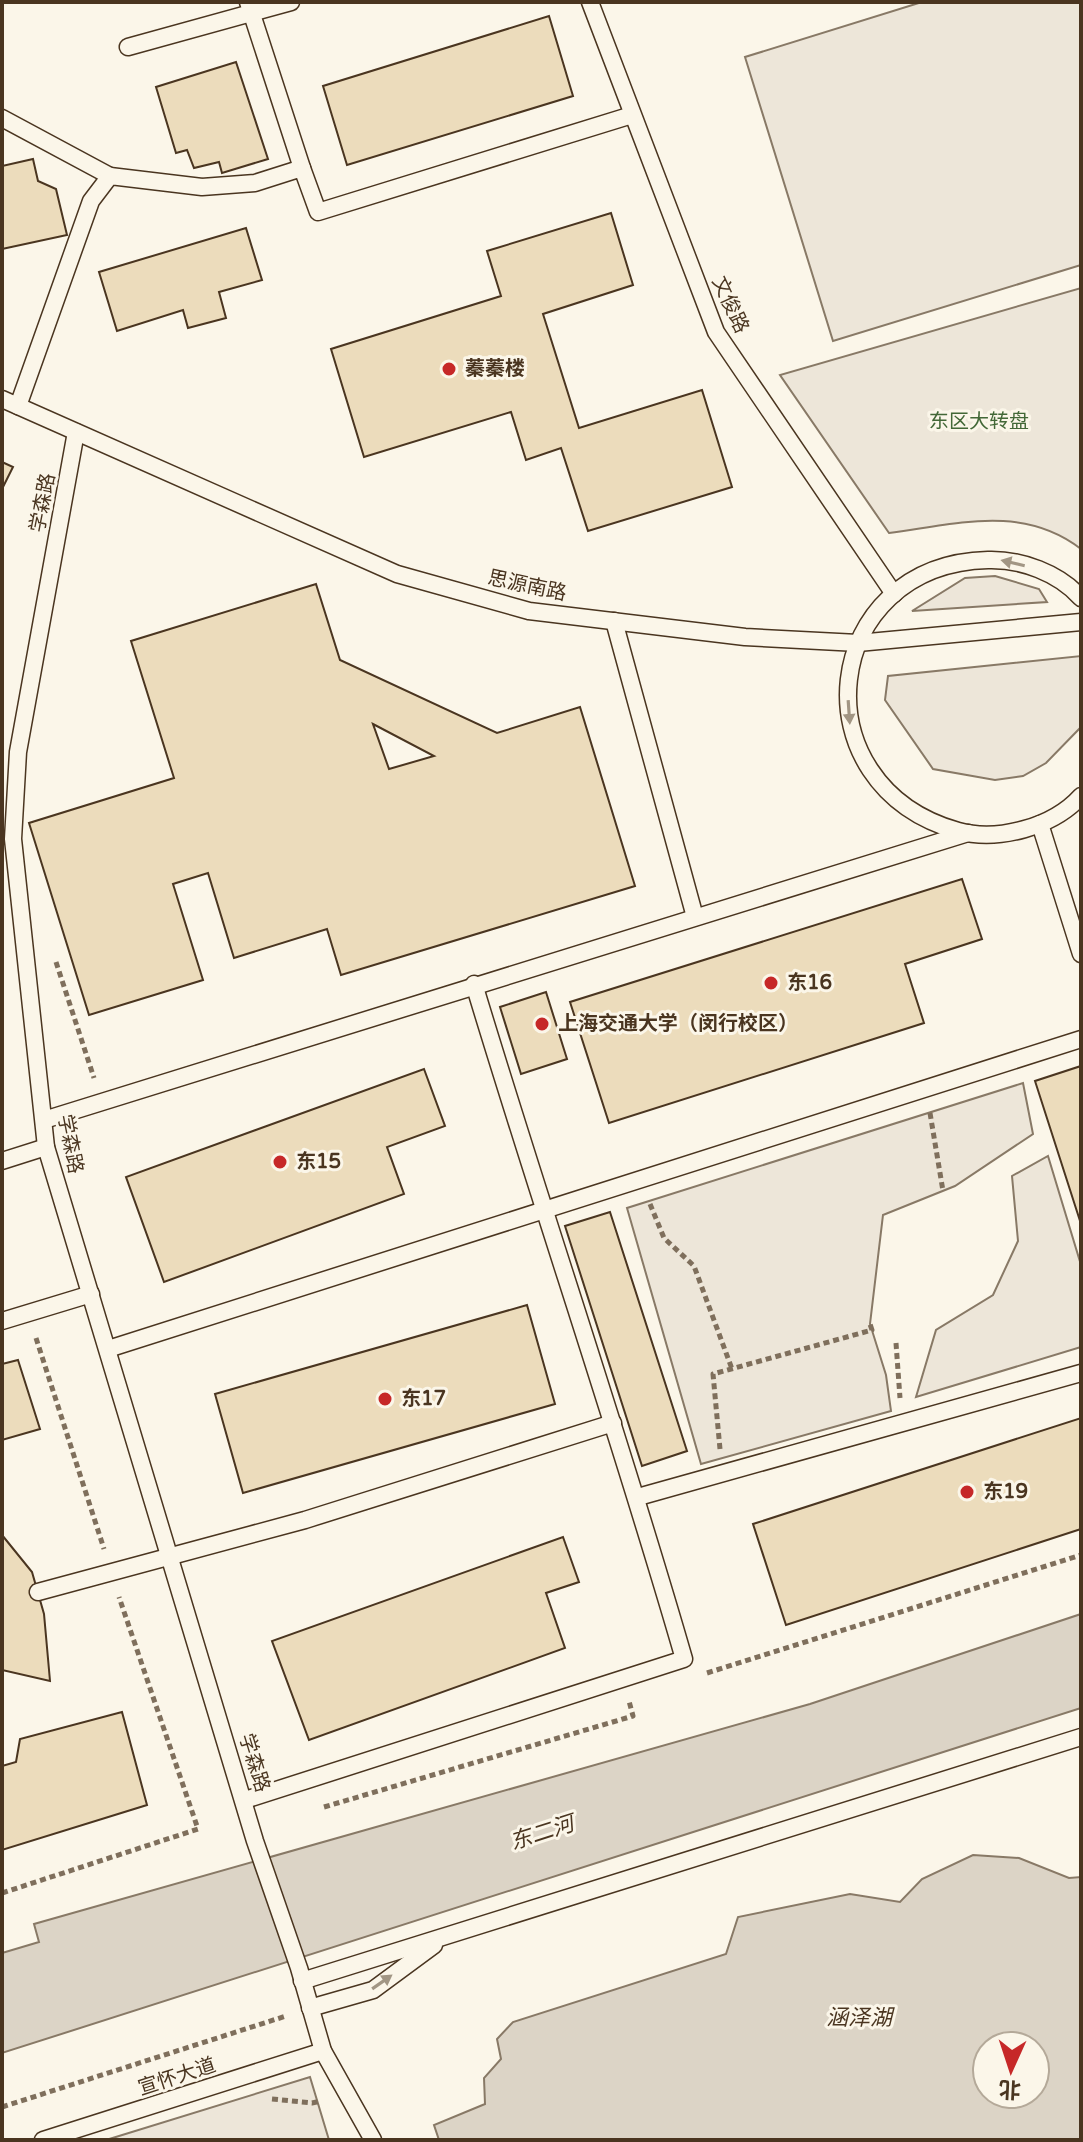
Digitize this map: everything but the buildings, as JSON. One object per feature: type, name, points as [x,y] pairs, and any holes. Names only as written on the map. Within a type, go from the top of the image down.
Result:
[{"type":"lane","points":[[128,47],[250,8],[291,2]]},
{"type":"lane","name":"文俊路","points":[[590,2],[716,332],[894,594]]},
{"type":"lane","points":[[250,8],[318,212],[632,115]]},
{"type":"lane","points":[[2,118],[110,176],[202,187],[255,183],[302,168]]},
{"type":"lane","points":[[10,403],[91,201],[110,176]]},
{"type":"lane","name":"思源南路","points":[[10,403],[397,574],[529,611],[745,637],[858,643],[1081,622]]},
{"type":"lane","name":"学森路","points":[[76,432],[8,803],[46,1147],[255,1841],[301,1974],[323,2051],[373,2140]]},
{"type":"lane","points":[[1081,598],[1042,570],[1004,559],[964,560],[926,572],[894,594],[873,617],[858,643],[848,684],[850,726],[866,766],[892,798],[927,822],[968,833],[1004,833],[1040,824],[1081,796]]},
{"type":"lane","points":[[614,621],[695,917]]},
{"type":"lane","points":[[1040,824],[1081,954]]},
{"type":"lane","points":[[44,1120],[968,833]]},
{"type":"lane","points":[[245,1800],[684,1659],[638,1497],[542,1211],[474,984]]},
{"type":"lane","points":[[108,1349],[1081,1039]]},
{"type":"lane","points":[[2,1161],[46,1147]]},
{"type":"lane","points":[[2,1321],[91,1294]]},
{"type":"lane","points":[[638,1497],[1081,1373]]},
{"type":"lane","points":[[38,1592],[305,1520],[613,1423]]},
{"type":"lane","points":[[301,1974],[445,1937],[1081,1737]]},
{"type":"lane","points":[[310,2008],[373,1990],[445,1937]]},
{"type":"lane","name":"宣怀大道","points":[[43,2140],[323,2051]]},
{"type":"path","points":[[926,1088],[943,1191]]},
{"type":"path","points":[[640,1180],[664,1238],[694,1266],[732,1369]]},
{"type":"path","points":[[2,1893],[198,1829],[28,1313]]},
{"type":"path","points":[[722,1474],[713,1374],[872,1330],[870,1324]]},
{"type":"path","points":[[896,1343],[902,1424]]},
{"type":"path","points":[[2,2107],[310,2008]]},
{"type":"path","points":[[262,2102],[277,2097],[312,2103],[348,2093]]},
{"type":"green space","points":[[922,2],[1081,2],[1081,265],[833,341],[745,57]]},
{"type":"green space","name":"东区大转盘","points":[[1081,288],[1081,549],[1059,535],[1036,526],[1013,522],[964,522],[889,533],[780,375]]},
{"type":"green space","points":[[995,576],[1039,589],[1047,602],[912,611],[965,578]]},
{"type":"green space","points":[[1081,656],[1081,727],[1046,763],[1023,776],[995,780],[933,769],[885,700],[888,676]]},
{"type":"green space","points":[[1023,1083],[1033,1134],[955,1186],[883,1215],[870,1324],[886,1375],[891,1411],[701,1464],[627,1208]]},
{"type":"green space","points":[[1048,1156],[1081,1265],[1081,1347],[916,1397],[936,1330],[993,1295],[1018,1241],[1012,1176]]},
{"type":"green space","points":[[310,2077],[329,2140],[106,2140]]},
{"type":"water","name":"东二河","points":[[1081,1614],[1081,1708],[2,2053],[2,1953],[39,1942],[34,1924],[810,1704]]},
{"type":"water","name":"涵泽湖","points":[[973,1855],[1019,1858],[1069,1878],[1081,1877],[1081,2140],[439,2140],[434,2125],[485,2104],[484,2078],[501,2059],[497,2039],[513,2022],[726,1954],[738,1917],[850,1894],[900,1902],[922,1879]]},
{"type":"place","name":"蓁蓁楼","points":[[449,369]]},
{"type":"place","name":"东16","points":[[771,983]]},
{"type":"place","name":"上海交通大学（闵行校区）","points":[[542,1024]]},
{"type":"place","name":"东15","points":[[280,1162]]},
{"type":"place","name":"东17","points":[[385,1399]]},
{"type":"place","name":"东19","points":[[967,1492]]}]
